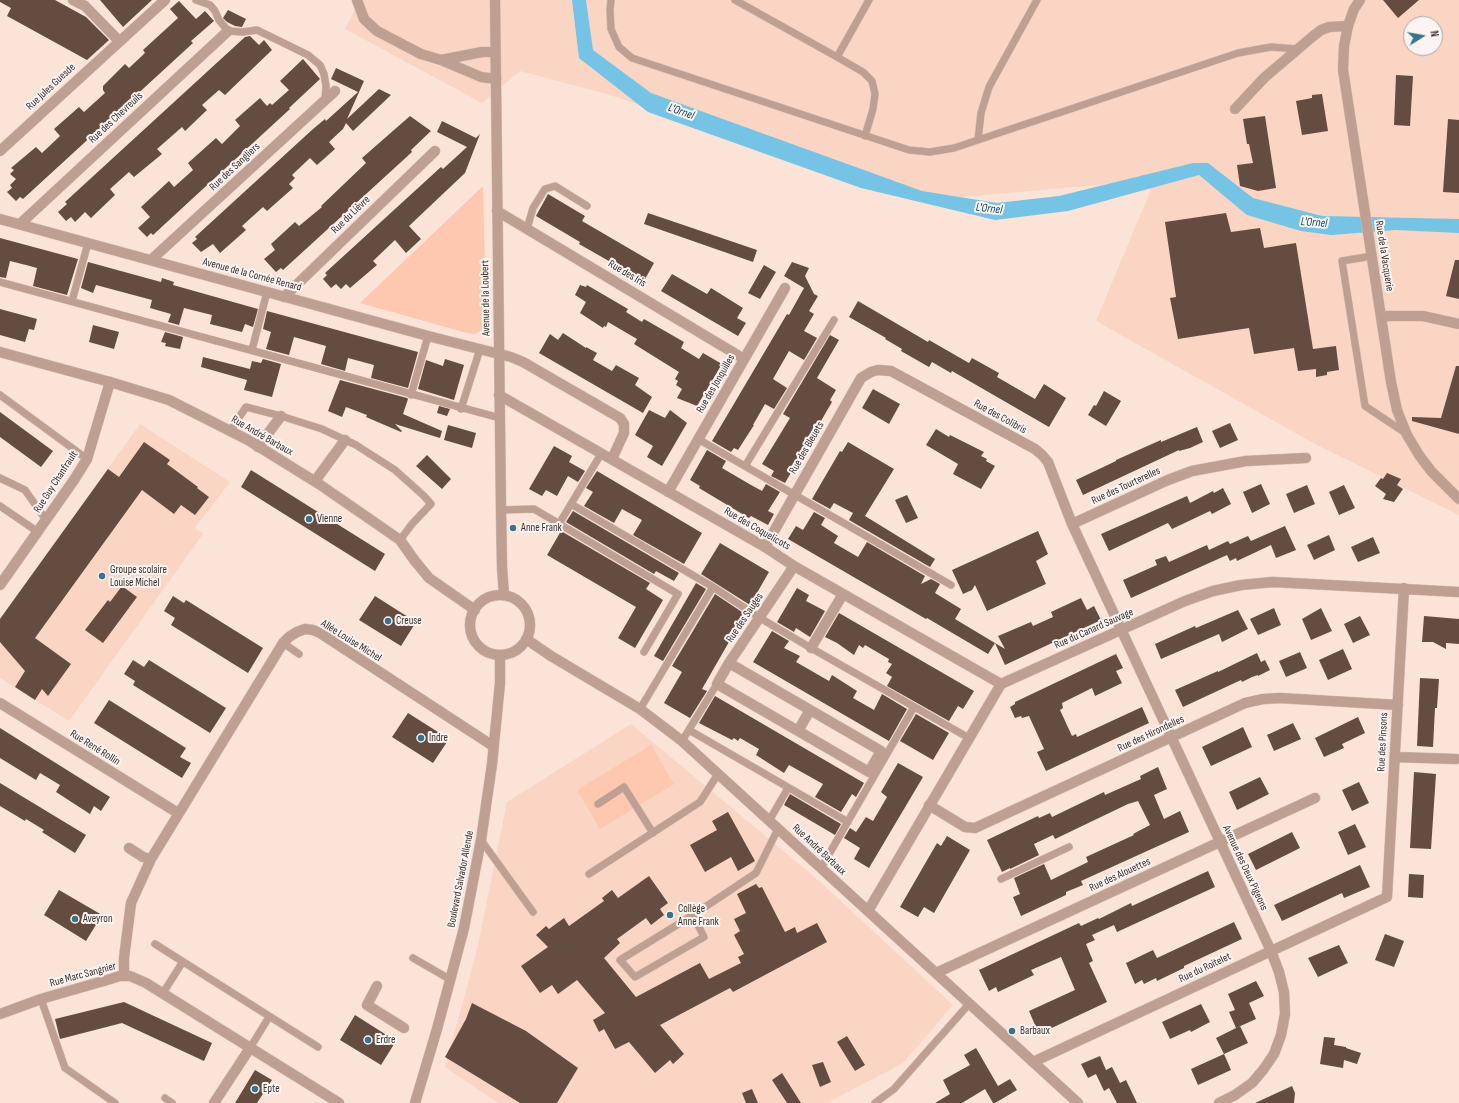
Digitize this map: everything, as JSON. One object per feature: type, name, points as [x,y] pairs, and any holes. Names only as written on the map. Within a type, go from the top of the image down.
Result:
[{"type":"street","points":[[73,0],[84,6],[119,42]]},
{"type":"street","name":"Rue Jules Guesde","points":[[0,151],[165,0]]},
{"type":"street","points":[[357,0],[364,19],[377,32],[421,54],[441,60],[481,77],[496,80]]},
{"type":"street","name":"Avenue de la Loubert","points":[[495,0],[501,510],[504,595]]},
{"type":"street","name":"Rue de la Vacquerie","points":[[1360,0],[1354,9],[1348,26],[1344,46],[1343,70],[1391,382],[1397,410],[1407,435],[1431,471],[1459,499]]},
{"type":"street","points":[[1235,109],[1264,78],[1296,49],[1321,30],[1329,27],[1348,26]]},
{"type":"street","name":"Rue des Chevreuils","points":[[20,224],[228,31]]},
{"type":"street","points":[[441,60],[482,52],[495,52]]},
{"type":"street","name":"Rue des Sangliers","points":[[151,260],[334,91]]},
{"type":"street","name":"Rue du Lièvre","points":[[284,297],[435,151]]},
{"type":"street","name":"Rue des Iris","points":[[497,211],[583,261],[744,359]]},
{"type":"street","name":"Avenue de la Cornée Renard","points":[[0,219],[428,336],[511,357],[523,362],[620,418],[624,424],[624,433],[612,459]]},
{"type":"street","name":"Rue des Jonquilles","points":[[668,492],[785,288]]},
{"type":"street","points":[[1382,316],[1423,316],[1459,324]]},
{"type":"street","name":"Rue André Barbaux","points":[[0,352],[170,400],[230,431],[315,481],[400,540],[429,578],[474,610]]},
{"type":"street","name":"Rue des Bleuets","points":[[765,547],[861,378],[878,370]]},
{"type":"street","name":"Rue des Colibris","points":[[878,370],[891,371],[1035,449],[1048,462],[1072,524]]},
{"type":"street","name":"Rue Guy Chanfrault","points":[[0,585],[74,480],[87,459],[110,382]]},
{"type":"street","name":"Rue des Coquelicots","points":[[500,396],[765,547],[842,594],[1001,684]]},
{"type":"street","points":[[258,447],[281,416]]},
{"type":"street","points":[[315,481],[344,440]]},
{"type":"street","name":"Rue des Tourterelles","points":[[1072,524],[1168,480],[1192,471],[1246,461],[1306,458]]},
{"type":"street","points":[[1072,524],[1121,630]]},
{"type":"street","name":"Rue des Sauges","points":[[717,684],[729,663],[794,566]]},
{"type":"street","name":"Rue du Canard Sauvage","points":[[1001,684],[1185,601],[1213,591],[1241,585],[1273,582],[1459,592]]},
{"type":"street","name":"Rue des Pinsons","points":[[1387,897],[1404,588]]},
{"type":"street","points":[[811,648],[842,594]]},
{"type":"street","points":[[495,595],[504,595],[512,597],[519,602],[528,615],[530,623],[529,632],[520,647],[510,653],[500,655],[490,653],[481,648],[474,640],[471,630],[471,619],[474,610],[480,603],[495,595]]},
{"type":"street","name":"Allée Louise Michel","points":[[124,976],[124,958],[131,903],[151,859],[178,813],[289,637],[305,629],[320,633],[493,746]]},
{"type":"street","name":"Avenue des Deux Pigeons","points":[[1121,630],[1271,951],[1279,972],[1284,992],[1285,1014],[1281,1036],[1274,1054],[1264,1070],[1256,1079],[1235,1095],[1219,1103]]},
{"type":"street","name":"Rue André Barbaux","points":[[526,639],[551,656],[640,709],[682,741],[1078,1103]]},
{"type":"street","name":"Boulevard Salvador Allende","points":[[415,1103],[451,980],[464,928],[481,840],[492,764],[500,682],[500,655]]},
{"type":"street","points":[[717,684],[869,772],[881,751],[729,663]]},
{"type":"street","points":[[868,911],[1001,684]]},
{"type":"street","name":"Rue des Hirondelles","points":[[929,805],[965,827],[975,828],[1245,703],[1262,698],[1398,705]]},
{"type":"street","name":"Rue René Rollin","points":[[0,703],[178,813]]},
{"type":"street","points":[[798,731],[810,710]]},
{"type":"street","points":[[1395,758],[1456,759]]},
{"type":"street","name":"Rue des Alouettes","points":[[936,973],[1315,798]]},
{"type":"street","points":[[129,848],[143,857],[151,859]]},
{"type":"street","name":"Rue du Roitelet","points":[[1033,1062],[1387,897]]},
{"type":"street","name":"Rue Marc Sangnier","points":[[0,1014],[41,999],[120,976],[138,978],[338,1103]]},
{"type":"street","points":[[377,986],[367,1005],[404,1028]]},
{"type":"street","points":[[214,1103],[250,1048]]},
{"type":"lane","points":[[196,0],[210,5],[228,31],[243,32],[257,30],[308,55],[320,65],[324,74],[326,86],[325,100]]},
{"type":"lane","points":[[612,0],[610,10],[611,29],[619,46],[632,58],[909,150],[930,152],[954,148],[1238,53],[1255,49],[1296,49]]},
{"type":"lane","points":[[735,0],[863,72],[872,81],[875,94],[873,109],[865,136]]},
{"type":"lane","points":[[837,57],[869,0]]},
{"type":"lane","points":[[978,140],[981,113],[989,87],[1037,0]]},
{"type":"lane","points":[[527,229],[533,208],[545,189],[555,186],[587,206]]},
{"type":"lane","points":[[72,301],[88,243]]},
{"type":"lane","points":[[1372,256],[1342,261],[1365,406],[1407,435]]},
{"type":"lane","points":[[0,282],[252,350],[461,409],[500,418]]},
{"type":"lane","points":[[252,350],[267,292]]},
{"type":"lane","points":[[745,466],[834,320]]},
{"type":"lane","points":[[411,395],[428,336]]},
{"type":"lane","points":[[461,409],[480,349]]},
{"type":"lane","points":[[0,395],[87,459]]},
{"type":"lane","points":[[230,431],[246,407],[322,429],[356,445],[395,470],[431,504],[412,524],[400,540]]},
{"type":"lane","points":[[698,439],[951,585]]},
{"type":"lane","points":[[559,524],[601,454]]},
{"type":"lane","points":[[0,478],[24,490],[46,520]]},
{"type":"lane","points":[[571,504],[713,586],[760,618],[811,648],[969,738]]},
{"type":"lane","points":[[0,506],[38,532]]},
{"type":"lane","points":[[501,510],[534,509],[678,594],[644,652]]},
{"type":"lane","points":[[640,709],[713,586]]},
{"type":"lane","points":[[284,643],[299,654]]},
{"type":"lane","points":[[682,741],[717,684]]},
{"type":"lane","points":[[821,868],[914,707]]},
{"type":"lane","points":[[689,730],[848,822]]},
{"type":"lane","points":[[589,874],[700,802],[718,774]]},
{"type":"lane","points":[[598,804],[624,787],[653,832]]},
{"type":"lane","points":[[769,821],[788,788]]},
{"type":"lane","points":[[693,915],[704,937],[635,977],[620,960],[654,940],[756,873],[778,829]]},
{"type":"lane","points":[[481,840],[533,912]]},
{"type":"lane","points":[[1001,879],[1069,847]]},
{"type":"lane","points":[[154,944],[318,1047]]},
{"type":"lane","points":[[413,958],[451,980]]},
{"type":"lane","points":[[163,993],[182,963]]},
{"type":"lane","points":[[41,999],[65,1068],[115,1103]]},
{"type":"lane","points":[[875,1103],[894,1089],[969,1004]]},
{"type":"lane","points":[[250,1048],[269,1017]]},
{"type":"lane","points":[[165,1098],[172,1103]]},
{"type":"shaded area","points":[[360,0],[1459,0],[1459,515],[1315,444],[1096,321],[1155,180],[926,200],[607,94],[520,71],[482,103],[345,29]]},
{"type":"shaded area","points":[[483,186],[486,320],[483,329],[475,334],[467,333],[360,303]]},
{"type":"shaded area","name":"Groupe scolaire Louise Michel","points":[[140,424],[230,482],[195,528],[203,534],[69,721],[0,678],[0,618]]},
{"type":"shaded area","name":"Collège Anne Frank","points":[[631,724],[818,880],[953,1005],[903,1063],[827,1103],[498,1103],[445,1067],[477,950],[507,802]]},
{"type":"shaded area","points":[[651,745],[674,784],[600,829],[577,790]]},
{"type":"water","name":"L'Ornel","points":[[572,0],[586,0],[593,50],[651,93],[922,191],[997,203],[1059,196],[1193,163],[1208,163],[1253,198],[1322,216],[1459,219],[1459,233],[1396,230],[1331,235],[1301,231],[1247,215],[1199,175],[1068,211],[995,220],[861,188],[648,112],[579,58]]},
{"type":"building","points":[[0,0],[55,0],[86,17],[109,40],[87,60],[7,16],[11,8],[0,2]]},
{"type":"building","points":[[100,0],[152,0],[123,27]]},
{"type":"building","points":[[1383,0],[1419,0],[1398,18]]},
{"type":"building","points":[[179,1],[196,19],[205,11],[214,21],[191,41],[193,43],[23,199],[20,197],[16,201],[7,192],[12,188],[10,185],[16,179],[10,174],[14,170],[11,168],[36,147],[42,153],[60,136],[54,129],[79,107],[84,112],[105,93],[103,86],[125,64],[129,68],[145,53],[143,50],[178,18],[170,9]]},
{"type":"building","points":[[228,10],[246,19],[242,27],[235,26],[223,18]]},
{"type":"building","points":[[250,36],[259,45],[264,40],[272,50],[225,95],[219,90],[202,105],[207,110],[185,131],[182,127],[157,149],[162,154],[134,177],[129,172],[110,189],[115,195],[91,218],[85,212],[75,222],[71,217],[66,221],[58,212],[67,204],[65,202],[245,37]]},
{"type":"building","points":[[303,59],[320,79],[289,108],[290,109],[153,235],[151,233],[147,237],[138,228],[150,217],[141,207],[169,181],[174,187],[193,170],[188,163],[216,138],[222,144],[240,126],[235,120],[260,98],[267,106],[270,103],[272,105],[289,90],[280,81]]},
{"type":"building","points":[[336,68],[364,81],[347,119],[379,89],[391,95],[353,131],[346,123],[343,129],[329,142],[335,149],[317,165],[310,158],[292,175],[295,178],[289,184],[293,188],[267,211],[263,207],[242,226],[246,230],[220,253],[213,244],[201,252],[192,243],[197,239],[195,237],[313,129],[325,119],[326,121],[358,92],[331,79]]},
{"type":"building","points":[[1396,75],[1413,76],[1410,126],[1394,125]]},
{"type":"building","points":[[1322,94],[1328,131],[1302,135],[1296,101],[1312,98],[1312,95]]},
{"type":"building","points":[[410,116],[431,131],[411,150],[412,152],[283,270],[281,268],[276,272],[264,259],[275,250],[271,244],[295,222],[299,226],[322,207],[321,206],[366,163],[362,158]]},
{"type":"building","points":[[1265,116],[1276,188],[1258,191],[1240,186],[1237,165],[1253,163],[1249,144],[1247,144],[1243,119]]},
{"type":"building","points":[[1448,119],[1459,120],[1459,193],[1443,192]]},
{"type":"building","points":[[442,121],[476,138],[480,134],[465,173],[409,226],[421,239],[406,253],[395,240],[373,261],[377,265],[350,288],[346,284],[341,289],[336,284],[331,288],[323,279],[327,275],[325,273],[441,167],[443,169],[467,147],[437,132]]},
{"type":"building","points":[[548,194],[585,216],[582,221],[654,263],[644,281],[579,244],[580,242],[536,216]]},
{"type":"building","points":[[648,213],[757,250],[753,262],[644,224]]},
{"type":"building","points":[[1226,213],[1231,232],[1260,228],[1264,248],[1296,243],[1313,349],[1336,346],[1339,370],[1327,372],[1327,375],[1316,377],[1316,369],[1298,371],[1294,348],[1254,354],[1249,328],[1178,339],[1170,298],[1176,297],[1165,222]]},
{"type":"building","points":[[0,238],[78,259],[67,295],[33,286],[37,268],[26,265],[10,261],[6,278],[0,277]]},
{"type":"building","points":[[1455,260],[1459,260],[1459,299],[1446,296]]},
{"type":"building","points":[[88,262],[161,282],[162,278],[174,282],[173,285],[258,309],[253,327],[245,324],[242,332],[210,324],[212,315],[184,308],[179,325],[168,322],[171,314],[150,308],[152,300],[96,285],[93,293],[81,288]]},
{"type":"building","points":[[792,262],[809,268],[805,276],[814,294],[818,296],[809,311],[814,314],[804,331],[817,338],[804,360],[789,351],[773,379],[787,388],[774,409],[765,404],[738,450],[734,448],[731,452],[712,441],[804,288],[784,276]]},
{"type":"building","points":[[764,265],[776,272],[760,299],[748,293]]},
{"type":"building","points":[[672,274],[707,294],[711,288],[743,308],[737,318],[746,323],[738,336],[661,291]]},
{"type":"building","points":[[580,285],[586,287],[587,285],[628,309],[626,312],[642,322],[644,319],[684,342],[681,348],[699,359],[703,353],[722,364],[697,406],[677,398],[682,389],[676,385],[678,381],[675,379],[679,372],[634,344],[637,339],[608,322],[606,327],[604,326],[603,328],[580,313],[586,302],[575,295]]},
{"type":"building","points":[[858,301],[928,342],[929,340],[969,363],[972,358],[999,373],[997,377],[1035,399],[1044,384],[1066,398],[1049,427],[952,371],[951,373],[932,362],[929,367],[901,351],[902,349],[885,339],[886,338],[849,317]]},
{"type":"building","points":[[0,309],[37,319],[34,330],[29,329],[25,342],[0,335]]},
{"type":"building","points":[[267,311],[418,352],[408,388],[371,378],[374,365],[348,358],[345,371],[321,364],[326,346],[294,337],[289,355],[266,349],[271,332],[263,329]]},
{"type":"building","points":[[93,325],[119,332],[114,349],[89,342]]},
{"type":"building","points":[[165,332],[183,337],[180,349],[165,346],[166,343],[161,342]]},
{"type":"building","points":[[563,333],[586,348],[597,353],[593,360],[612,371],[616,365],[639,378],[635,385],[652,397],[643,413],[539,353],[550,334],[558,340]]},
{"type":"building","points":[[830,335],[839,340],[817,378],[836,390],[830,400],[832,402],[785,483],[771,476],[774,471],[762,464],[790,418],[783,414]]},
{"type":"building","points":[[203,357],[250,369],[252,361],[261,363],[263,359],[281,364],[272,397],[244,390],[247,380],[201,367]]},
{"type":"building","points":[[445,359],[464,365],[454,400],[418,389],[426,360],[443,366]]},
{"type":"building","points":[[1456,366],[1459,366],[1459,434],[1412,421],[1412,417],[1441,418]]},
{"type":"building","points":[[340,380],[407,398],[408,399],[403,414],[442,431],[440,438],[395,424],[402,431],[401,432],[366,417],[367,415],[346,407],[342,417],[328,411]]},
{"type":"building","points":[[873,389],[900,404],[889,424],[862,408]]},
{"type":"building","points":[[1104,391],[1121,401],[1106,426],[1088,415],[1094,405],[1096,406]]},
{"type":"building","points":[[439,406],[450,409],[447,416],[437,413]]},
{"type":"building","points":[[649,410],[665,418],[670,410],[687,423],[662,466],[647,457],[653,446],[635,435]]},
{"type":"building","points":[[0,412],[53,451],[41,467],[0,437]]},
{"type":"building","points":[[1230,423],[1238,440],[1220,448],[1212,431]]},
{"type":"building","points":[[448,425],[476,433],[472,448],[444,440]]},
{"type":"building","points":[[1197,427],[1203,442],[1190,448],[1179,450],[1083,495],[1076,480],[1161,440],[1161,442]]},
{"type":"building","points":[[936,429],[949,437],[950,435],[984,452],[981,456],[995,466],[981,489],[953,474],[958,464],[926,445]]},
{"type":"building","points":[[144,442],[170,460],[167,464],[209,497],[195,515],[181,505],[174,514],[142,490],[35,638],[71,664],[48,696],[42,689],[35,700],[15,687],[25,671],[0,642],[0,619],[108,469],[119,477]]},
{"type":"building","points":[[848,442],[894,469],[865,516],[935,559],[930,567],[849,520],[853,513],[834,503],[830,509],[812,499],[840,451],[842,452]]},
{"type":"building","points":[[554,446],[572,456],[569,462],[585,471],[578,482],[568,476],[557,496],[546,490],[542,496],[529,489]]},
{"type":"building","points":[[707,450],[726,461],[722,468],[751,485],[762,491],[766,484],[780,492],[768,511],[774,514],[768,525],[751,516],[749,518],[699,488],[700,486],[690,480]]},
{"type":"building","points":[[427,455],[451,479],[442,489],[416,466]]},
{"type":"building","name":"Vienne","points":[[251,470],[385,554],[375,571],[241,487]]},
{"type":"building","points":[[597,471],[702,533],[684,564],[633,535],[642,520],[622,509],[614,523],[584,506],[593,492],[586,488]]},
{"type":"building","points":[[1387,473],[1401,479],[1397,485],[1403,489],[1394,502],[1383,499],[1386,494],[1375,486]]},
{"type":"building","points":[[1261,484],[1270,504],[1252,513],[1243,492]]},
{"type":"building","points":[[1307,485],[1315,504],[1294,513],[1286,494]]},
{"type":"building","points":[[1344,485],[1355,508],[1339,515],[1329,492]]},
{"type":"building","points":[[1223,488],[1231,504],[1212,514],[1210,511],[1172,529],[1168,523],[1109,551],[1101,534],[1187,496],[1190,503],[1213,491],[1214,493]]},
{"type":"building","points":[[907,495],[918,518],[906,523],[895,500]]},
{"type":"building","points":[[573,511],[679,573],[674,581],[656,571],[654,574],[566,522]]},
{"type":"building","points":[[814,512],[825,518],[821,525],[838,536],[834,543],[858,557],[867,542],[925,576],[921,584],[931,579],[940,584],[935,593],[961,609],[955,619],[995,643],[988,654],[788,539],[796,526],[803,530]]},
{"type":"building","points":[[1285,526],[1296,550],[1276,558],[1271,545],[1237,561],[1236,558],[1230,561],[1227,555],[1131,598],[1123,580],[1157,565],[1155,560],[1166,556],[1169,562],[1207,545],[1209,550],[1228,541],[1230,544],[1248,536],[1251,541]]},
{"type":"building","points":[[561,531],[650,583],[646,589],[663,600],[635,648],[618,638],[636,607],[547,555]]},
{"type":"building","points":[[1038,531],[1048,554],[1036,561],[1046,584],[987,611],[975,585],[972,590],[963,594],[952,570]]},
{"type":"building","points":[[1329,535],[1335,550],[1314,560],[1307,545]]},
{"type":"building","points":[[1373,537],[1380,553],[1358,562],[1351,547]]},
{"type":"building","points":[[720,543],[769,572],[750,605],[701,574]]},
{"type":"building","points":[[696,583],[706,589],[663,661],[654,656]]},
{"type":"building","points":[[122,586],[137,597],[103,643],[85,630],[108,600],[110,602]]},
{"type":"building","points":[[797,588],[809,595],[806,601],[825,611],[810,637],[796,628],[794,632],[777,622]]},
{"type":"building","points":[[715,594],[745,614],[702,689],[707,691],[690,718],[664,703],[682,672],[672,666]]},
{"type":"building","points":[[173,596],[184,603],[186,600],[263,648],[248,673],[171,625],[175,618],[164,611]]},
{"type":"building","name":"Creuse","points":[[375,596],[416,622],[401,646],[359,620]]},
{"type":"building","points":[[1081,598],[1087,610],[1094,606],[1101,620],[1005,665],[995,643],[1005,649],[998,636],[1031,622],[1033,626],[1053,617],[1051,612]]},
{"type":"building","points":[[1274,608],[1281,625],[1258,635],[1250,619]]},
{"type":"building","points":[[1321,608],[1332,631],[1311,640],[1302,619]]},
{"type":"building","points":[[1238,610],[1248,629],[1222,642],[1219,634],[1161,659],[1155,644],[1195,626],[1196,628]]},
{"type":"building","points":[[839,613],[974,691],[963,709],[958,706],[949,721],[887,686],[892,677],[886,673],[892,664],[888,662],[889,659],[865,645],[863,648],[859,645],[854,655],[837,643],[825,637]]},
{"type":"building","points":[[1360,616],[1370,635],[1353,643],[1344,624]]},
{"type":"building","points":[[1424,616],[1459,619],[1459,644],[1446,643],[1446,649],[1433,642],[1422,642]]},
{"type":"building","points":[[772,631],[789,641],[784,648],[800,656],[796,662],[829,681],[832,675],[857,691],[853,698],[874,710],[882,694],[907,709],[889,741],[753,662]]},
{"type":"building","points":[[1343,649],[1352,669],[1328,680],[1319,660]]},
{"type":"building","points":[[1300,652],[1307,668],[1286,677],[1279,661]]},
{"type":"building","points":[[1257,653],[1261,662],[1265,660],[1270,670],[1242,682],[1241,680],[1183,707],[1175,690],[1218,672]]},
{"type":"building","points":[[1116,654],[1123,668],[1116,671],[1122,683],[1095,696],[1092,688],[1062,703],[1063,708],[1060,710],[1072,736],[1076,734],[1077,737],[1142,707],[1149,723],[1046,771],[1037,752],[1044,749],[1029,716],[1015,718],[1010,707],[1015,704],[1015,702]]},
{"type":"building","points":[[133,660],[144,667],[149,660],[226,708],[210,733],[133,685],[135,681],[124,674]]},
{"type":"building","points":[[1420,678],[1439,679],[1437,708],[1435,708],[1433,747],[1417,746]]},
{"type":"building","points":[[715,696],[864,783],[856,797],[852,794],[841,812],[815,797],[823,784],[789,765],[784,773],[756,755],[759,749],[740,738],[738,741],[734,738],[732,740],[699,723]]},
{"type":"building","points":[[109,700],[186,748],[180,757],[191,763],[182,778],[94,723]]},
{"type":"building","name":"Indre","points":[[408,713],[449,739],[433,763],[392,737]]},
{"type":"building","points":[[916,714],[949,733],[933,760],[900,741]]},
{"type":"building","points":[[1358,717],[1365,733],[1342,744],[1344,748],[1324,757],[1315,738]]},
{"type":"building","points":[[1293,723],[1301,739],[1274,751],[1267,735]]},
{"type":"building","points":[[1243,727],[1252,747],[1211,766],[1202,747]]},
{"type":"building","points":[[0,728],[110,797],[101,811],[94,806],[90,814],[56,792],[60,785],[40,773],[36,780],[0,758]]},
{"type":"building","points":[[898,763],[923,777],[869,868],[854,859],[860,848],[844,838],[850,828],[856,832],[866,817],[873,821],[887,797],[881,792]]},
{"type":"building","points":[[1158,767],[1167,789],[1154,795],[1164,819],[1180,811],[1189,832],[1081,881],[1083,885],[1066,892],[1066,895],[1021,916],[1013,897],[1020,894],[1014,878],[1044,864],[1051,880],[1088,862],[1086,857],[1134,835],[1133,834],[1150,825],[1138,801],[1128,804],[1055,839],[1053,835],[1034,844],[1039,855],[1002,872],[987,840],[1038,816],[1039,818],[1050,813],[1052,817],[1104,792],[1105,795],[1141,779],[1140,776]]},
{"type":"building","points":[[1414,772],[1436,774],[1431,849],[1410,848]]},
{"type":"building","points":[[1260,777],[1269,794],[1237,810],[1229,792]]},
{"type":"building","points":[[1359,782],[1369,803],[1352,811],[1342,790]]},
{"type":"building","points":[[0,783],[86,835],[75,853],[42,832],[44,830],[0,806]]},
{"type":"building","points":[[790,794],[841,824],[835,835],[784,805]]},
{"type":"building","points":[[728,812],[755,861],[738,871],[731,857],[705,872],[690,845],[717,830],[712,821]]},
{"type":"building","points":[[1355,824],[1366,847],[1348,855],[1338,832]]},
{"type":"building","points":[[1292,832],[1300,848],[1256,870],[1248,854]]},
{"type":"building","points":[[947,836],[970,850],[934,913],[924,907],[918,917],[900,907],[937,843],[941,846]]},
{"type":"building","points":[[1360,865],[1370,887],[1344,898],[1342,893],[1282,921],[1274,905]]},
{"type":"building","points":[[1208,871],[1215,887],[1117,932],[1114,925],[1092,935],[1095,940],[1086,944],[1093,961],[1089,963],[1107,1002],[1039,1034],[1029,1011],[1075,990],[1061,957],[1031,970],[1034,975],[998,992],[996,987],[989,991],[979,970],[1079,923],[1081,926],[1131,903],[1132,906]]},
{"type":"building","points":[[1409,874],[1424,875],[1423,898],[1408,897]]},
{"type":"building","points":[[649,876],[668,903],[660,909],[664,915],[651,925],[646,918],[617,939],[620,943],[604,958],[636,997],[700,963],[709,979],[741,963],[738,957],[744,954],[734,935],[740,931],[734,919],[746,913],[737,894],[756,884],[759,888],[762,887],[785,932],[795,927],[797,933],[817,923],[827,942],[733,992],[730,988],[660,1025],[684,1054],[673,1064],[670,1060],[655,1073],[629,1042],[615,1049],[604,1029],[599,1032],[593,1020],[605,1013],[577,980],[558,994],[552,985],[540,993],[521,966],[548,947],[536,935],[546,926],[549,929],[564,918],[569,926],[604,901],[602,898],[612,890],[618,898]]},
{"type":"building","name":"Aveyron","points":[[59,890],[102,915],[86,941],[44,915]]},
{"type":"building","points":[[1234,922],[1242,939],[1184,966],[1184,968],[1157,981],[1156,978],[1144,984],[1142,980],[1135,984],[1126,963],[1153,950],[1157,958]]},
{"type":"building","points":[[1385,934],[1404,941],[1394,967],[1375,960]]},
{"type":"building","points":[[1339,945],[1348,963],[1318,977],[1308,958]]},
{"type":"building","points":[[1256,981],[1264,996],[1249,1003],[1256,1019],[1236,1028],[1229,1012],[1235,1010],[1228,994]]},
{"type":"building","points":[[124,1002],[212,1043],[204,1061],[122,1023],[60,1039],[55,1019]]},
{"type":"building","points":[[472,1003],[526,1031],[578,1068],[557,1103],[520,1103],[445,1057],[466,1019]]},
{"type":"building","points":[[1201,1004],[1210,1022],[1191,1032],[1190,1030],[1170,1039],[1162,1022]]},
{"type":"building","name":"Erdre","points":[[355,1015],[396,1041],[381,1065],[340,1040]]},
{"type":"building","points":[[1240,1026],[1248,1043],[1224,1054],[1216,1038]]},
{"type":"building","points":[[847,1036],[865,1065],[855,1071],[837,1042]]},
{"type":"building","points":[[1324,1037],[1335,1038],[1334,1045],[1346,1047],[1361,1053],[1357,1064],[1344,1060],[1343,1068],[1320,1064]]},
{"type":"building","points":[[976,1048],[998,1086],[1010,1079],[1017,1090],[995,1103],[993,1103],[985,1089],[962,1103],[935,1103],[950,1094],[943,1080],[970,1065],[964,1055]]},
{"type":"building","points":[[1224,1054],[1231,1070],[1198,1085],[1191,1069]]},
{"type":"building","points":[[1100,1056],[1106,1070],[1112,1067],[1120,1083],[1126,1080],[1137,1103],[1117,1103],[1109,1088],[1104,1091],[1096,1074],[1088,1078],[1081,1064]]},
{"type":"building","points":[[823,1062],[831,1082],[820,1087],[812,1065]]},
{"type":"building","name":"Epte","points":[[255,1070],[272,1080],[257,1103],[235,1103]]},
{"type":"building","points":[[782,1073],[801,1103],[787,1103],[772,1080]]},
{"type":"building","points":[[1292,1086],[1295,1093],[1294,1103],[1255,1103]]},
{"type":"building","points":[[752,1089],[758,1103],[746,1103],[742,1093]]},
{"type":"place","name":"Vienne","points":[[309,519]]},
{"type":"place","name":"Anne Frank","points":[[513,528]]},
{"type":"place","name":"Groupe scolaire Louise Michel","points":[[102,576]]},
{"type":"place","name":"Creuse","points":[[388,621]]},
{"type":"place","name":"Indre","points":[[421,738]]},
{"type":"place","name":"Collège Anne Frank","points":[[670,915]]},
{"type":"place","name":"Aveyron","points":[[75,919]]},
{"type":"place","name":"Barbaux","points":[[1012,1031]]},
{"type":"place","name":"Erdre","points":[[368,1040]]},
{"type":"place","name":"Epte","points":[[255,1089]]}]
